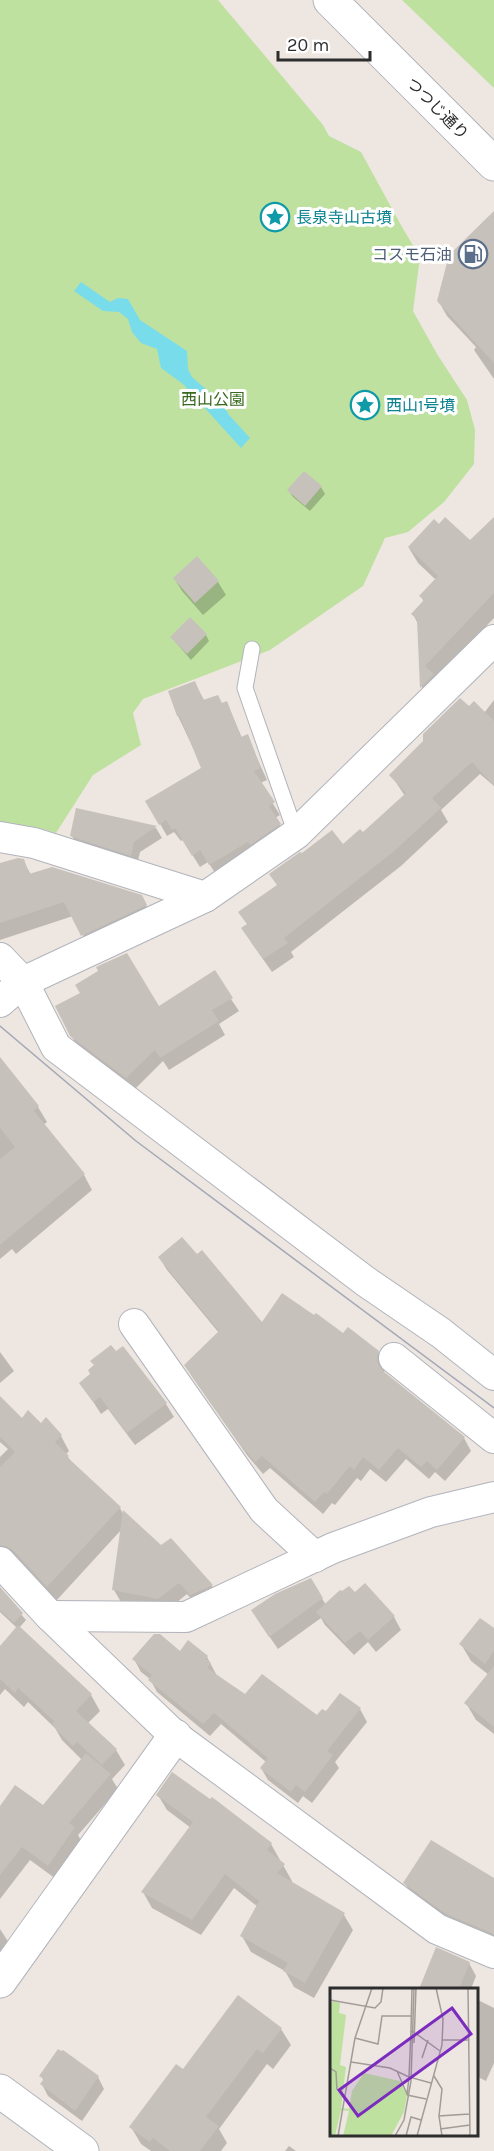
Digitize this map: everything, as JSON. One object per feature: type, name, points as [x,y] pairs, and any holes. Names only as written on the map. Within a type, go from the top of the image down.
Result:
[{"type":"street","name":"つつじ通り","points":[[330,0],[494,164]]},
{"type":"street","points":[[0,1002],[23,982],[205,897],[296,834],[494,640]]},
{"type":"street","points":[[0,837],[34,843],[205,897]]},
{"type":"street","points":[[0,958],[23,982],[56,1047],[365,1281],[441,1333],[494,1375]]},
{"type":"street","points":[[134,1324],[264,1510],[315,1557]]},
{"type":"street","points":[[394,1358],[494,1438]]},
{"type":"street","points":[[50,1616],[186,1617],[333,1548],[431,1512],[494,1497]]},
{"type":"street","points":[[0,1562],[117,1683],[175,1736],[436,1929],[494,1953]]},
{"type":"street","points":[[0,1981],[175,1736]]},
{"type":"street","points":[[0,2091],[82,2151]]},
{"type":"lane","points":[[252,649],[245,688],[296,834]]},
{"type":"green space","name":"西山公園","points":[[0,0],[218,0],[323,125],[329,136],[361,152],[420,257],[413,311],[467,400],[475,430],[474,464],[444,502],[408,532],[385,538],[363,586],[270,650],[143,699],[133,713],[141,745],[93,775],[56,833],[40,828],[37,831],[0,823]]},
{"type":"green space","points":[[402,0],[494,0],[494,88]]},
{"type":"water","points":[[81,282],[110,302],[118,298],[128,299],[140,320],[187,351],[188,369],[192,377],[222,403],[229,415],[250,438],[241,448],[183,384],[161,368],[157,349],[141,343],[132,332],[128,319],[119,312],[103,311],[74,291]]},
{"type":"building","points":[[494,211],[494,363],[437,301],[449,255]]},
{"type":"building","points":[[304,471],[322,486],[305,506],[287,490]]},
{"type":"building","points":[[445,517],[470,540],[494,517],[494,593],[425,666],[434,674],[420,688],[417,619],[411,614],[424,600],[419,596],[438,576],[408,547],[434,519],[439,524]]},
{"type":"building","points":[[197,556],[219,581],[195,603],[173,578]]},
{"type":"building","points":[[190,617],[207,634],[187,654],[170,637]]},
{"type":"building","points":[[195,681],[203,700],[218,695],[222,703],[227,701],[241,737],[248,734],[261,768],[254,771],[275,802],[269,806],[281,824],[250,845],[248,842],[209,865],[200,850],[192,856],[175,828],[172,830],[166,820],[159,825],[145,801],[201,768],[168,691]]},
{"type":"building","points":[[460,698],[469,706],[474,701],[494,721],[494,786],[472,762],[432,798],[441,808],[393,852],[284,938],[288,943],[263,959],[241,928],[247,924],[238,912],[277,885],[269,874],[300,852],[302,853],[332,830],[343,844],[360,829],[363,832],[406,793],[389,775],[423,741],[423,734]]},
{"type":"building","points":[[76,808],[157,826],[134,842],[131,856],[70,836]]},
{"type":"building","points":[[18,858],[24,859],[29,874],[52,867],[142,895],[147,905],[81,936],[64,902],[0,923],[0,863]]},
{"type":"building","points":[[127,953],[159,1006],[215,970],[233,998],[212,1010],[219,1021],[160,1058],[155,1050],[126,1078],[70,1036],[55,1006],[80,993],[75,985],[98,971],[96,967]]},
{"type":"building","points":[[0,1057],[39,1106],[34,1111],[85,1174],[0,1245],[0,1159],[15,1147],[0,1128]]},
{"type":"building","points":[[182,1237],[197,1254],[202,1250],[262,1322],[282,1293],[314,1315],[316,1313],[343,1333],[348,1327],[379,1351],[378,1364],[383,1371],[465,1437],[437,1470],[427,1461],[421,1467],[398,1448],[379,1470],[363,1457],[354,1470],[350,1466],[327,1494],[324,1492],[315,1502],[262,1456],[255,1462],[238,1442],[184,1365],[219,1331],[158,1257]]},
{"type":"building","points":[[111,1345],[116,1351],[123,1346],[167,1403],[127,1433],[100,1397],[93,1402],[79,1383],[90,1374],[88,1370],[94,1365],[90,1361]]},
{"type":"building","points":[[0,1396],[22,1418],[28,1410],[41,1423],[46,1417],[62,1435],[55,1442],[69,1456],[67,1457],[121,1507],[47,1587],[13,1550],[0,1545],[0,1467],[15,1452],[0,1437]]},
{"type":"building","points":[[123,1510],[161,1545],[171,1538],[213,1585],[190,1595],[179,1583],[158,1599],[112,1590]]},
{"type":"building","points":[[311,1578],[323,1598],[269,1637],[251,1610],[275,1594]]},
{"type":"building","points":[[365,1583],[395,1616],[368,1640],[360,1631],[345,1643],[316,1612],[340,1590],[349,1586],[355,1592]]},
{"type":"building","points":[[0,1587],[23,1613],[14,1623],[0,1610]]},
{"type":"building","points":[[480,1618],[494,1628],[494,1651],[485,1664],[459,1644]]},
{"type":"building","points":[[18,1625],[92,1694],[76,1711],[117,1749],[102,1765],[77,1742],[73,1746],[52,1725],[54,1721],[18,1688],[15,1693],[0,1679],[0,1646]]},
{"type":"building","points":[[154,1634],[160,1634],[180,1651],[188,1640],[208,1656],[206,1659],[211,1663],[207,1668],[245,1694],[262,1674],[317,1715],[322,1709],[326,1711],[340,1693],[361,1708],[327,1751],[333,1755],[305,1792],[296,1785],[291,1792],[260,1768],[268,1758],[214,1713],[203,1724],[148,1680],[152,1675],[132,1659]]},
{"type":"building","points":[[494,1666],[494,1727],[464,1703]]},
{"type":"building","points":[[86,1753],[111,1774],[69,1823],[75,1827],[48,1866],[22,1847],[0,1875],[0,1806],[15,1785],[43,1805]]},
{"type":"building","points":[[172,1772],[210,1799],[212,1797],[272,1843],[267,1850],[285,1864],[277,1873],[345,1913],[305,1983],[283,1971],[288,1963],[240,1936],[259,1901],[225,1874],[192,1920],[141,1892],[193,1822],[156,1795]]},
{"type":"building","points":[[431,1840],[494,1878],[494,1934],[446,1914],[403,1883]]},
{"type":"building","points":[[436,1947],[470,1962],[459,1988],[419,1988]]},
{"type":"building","points":[[238,1995],[282,2028],[263,2053],[257,2049],[206,2117],[219,2126],[200,2151],[170,2151],[153,2138],[150,2142],[129,2127],[176,2064],[183,2069]]},
{"type":"building","points":[[58,2049],[63,2050],[99,2076],[75,2111],[40,2084],[44,2079],[39,2076]]},
{"type":"tram line","points":[[0,1026],[136,1141],[494,1408]]},
{"type":"place","name":"長泉寺山古墳","points":[[275,217]]},
{"type":"place","name":"コスモ石油","points":[[473,254]]},
{"type":"place","name":"西山1号墳","points":[[365,405]]}]
